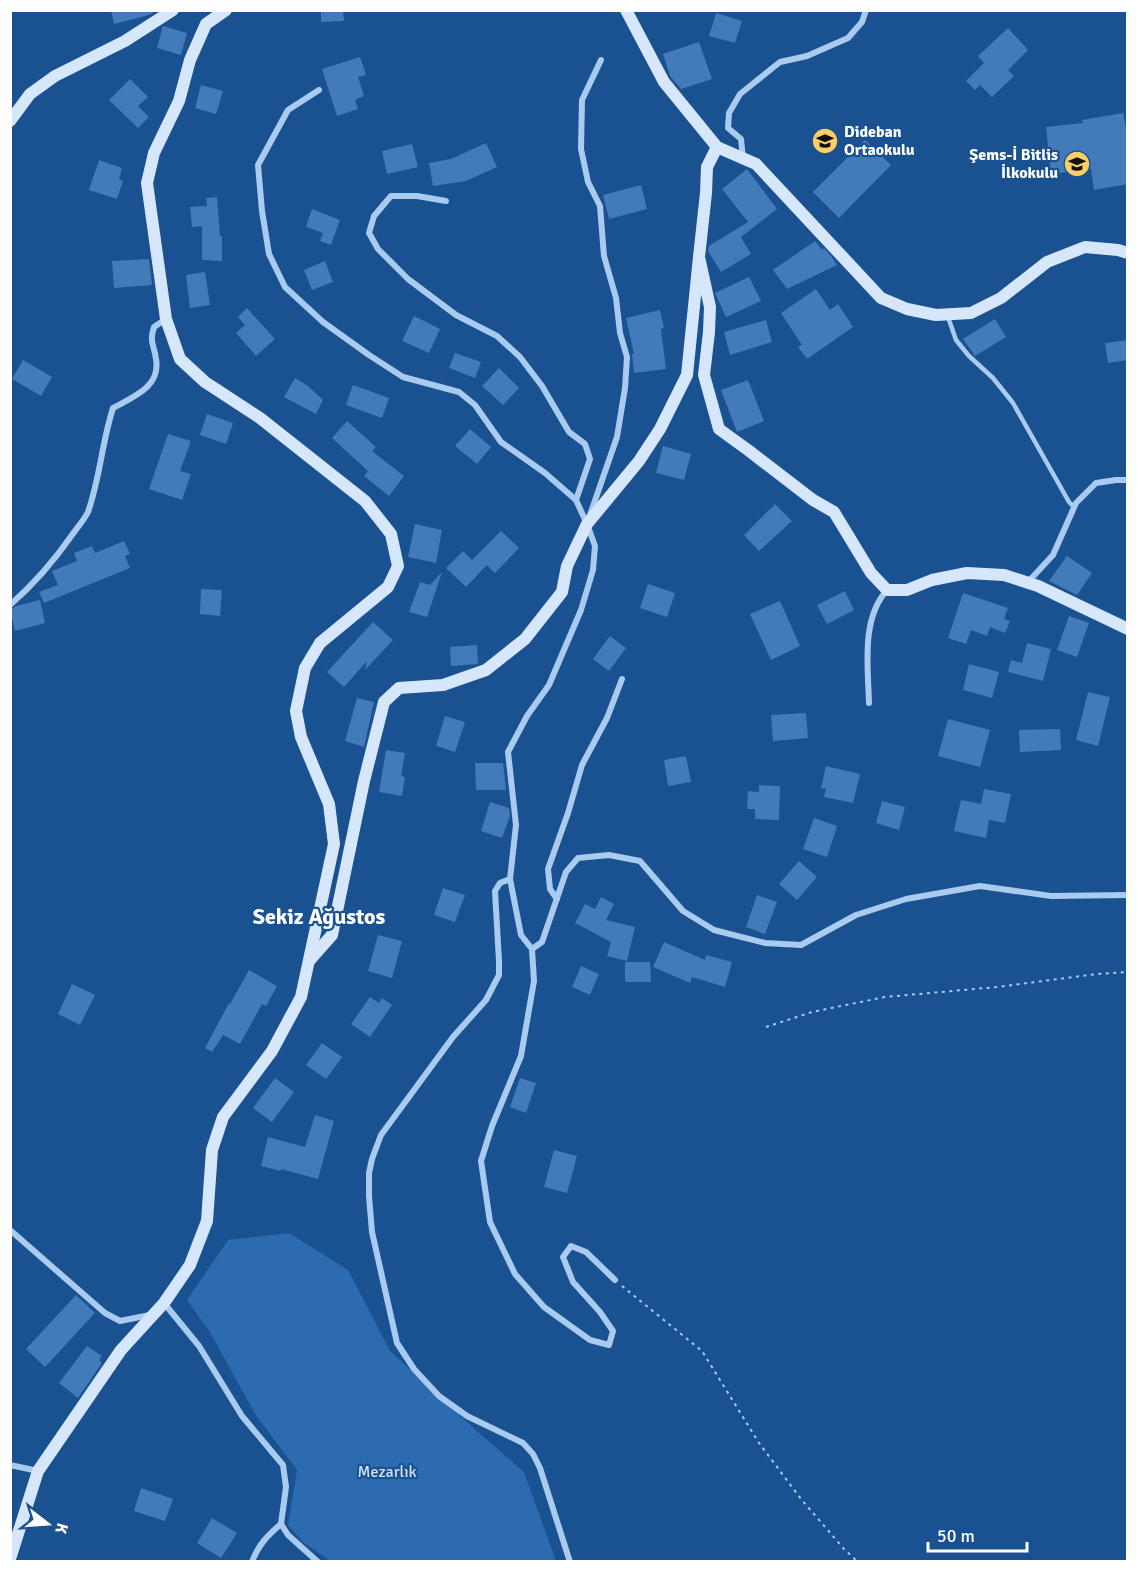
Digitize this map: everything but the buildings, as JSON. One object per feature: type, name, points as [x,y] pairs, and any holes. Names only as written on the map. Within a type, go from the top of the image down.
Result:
[{"type":"street","points":[[10,120],[30,94],[55,76],[125,40],[173,10]]},
{"type":"street","points":[[10,1559],[38,1471],[121,1350],[164,1304],[190,1265],[207,1221],[212,1150],[224,1117],[272,1051],[301,997],[334,844],[329,804],[301,737],[296,711],[305,668],[320,644],[388,587],[398,566],[391,534],[365,501],[260,418],[205,382],[180,359],[166,319],[147,183],[154,153],[179,100],[190,60],[206,24],[226,10]]},
{"type":"street","points":[[626,10],[664,82],[717,147],[756,164],[881,298],[907,309],[936,315],[971,313],[1001,298],[1047,262],[1085,247],[1128,253]]},
{"type":"street","points":[[743,158],[741,139],[728,128],[729,113],[740,94],[780,62],[807,56],[848,38],[862,22],[866,10]]},
{"type":"street","points":[[308,961],[332,935],[364,781],[384,702],[399,688],[443,686],[486,670],[525,639],[562,592],[567,566],[587,524],[616,437],[625,388],[627,357],[620,333],[616,298],[604,256],[600,206],[588,182],[581,149],[582,100],[601,60]]},
{"type":"street","points":[[319,90],[288,110],[258,165],[269,254],[285,287],[323,322],[403,377],[459,392],[476,405],[501,442],[545,473],[576,500],[595,546],[593,570],[581,610],[549,685],[527,716],[508,752],[516,825],[510,879],[521,935],[532,949],[534,981],[521,1056],[492,1126],[481,1161],[490,1221],[515,1274],[544,1307],[590,1340],[609,1345],[613,1331],[600,1312],[573,1282],[563,1257],[571,1246],[586,1252],[615,1280]]},
{"type":"street","points":[[587,524],[639,461],[660,429],[687,375],[706,193],[706,167],[717,147]]},
{"type":"street","points":[[446,201],[417,196],[391,196],[374,216],[369,233],[378,249],[408,279],[456,315],[496,336],[520,357],[542,386],[569,432],[585,444],[590,459],[576,500]]},
{"type":"street","points":[[699,257],[710,308],[710,332],[704,375],[719,429],[813,500],[834,512],[871,573],[887,590],[907,590],[932,580],[967,573],[1004,575],[1038,586],[1128,629]]},
{"type":"street","points":[[10,605],[57,558],[87,514],[99,475],[106,431],[113,408],[145,391],[155,379],[157,361],[150,338],[154,327],[166,319]]},
{"type":"street","points":[[1027,582],[1053,555],[1076,503],[1096,483],[1128,480]]},
{"type":"street","points":[[869,703],[868,655],[871,619],[879,599],[887,590]]},
{"type":"street","points":[[556,899],[550,889],[548,869],[582,765],[607,718],[622,679]]},
{"type":"street","points":[[532,949],[542,942],[566,873],[578,858],[609,855],[640,861],[683,911],[714,930],[765,943],[801,945],[856,915],[906,899],[980,886],[1051,896],[1128,895]]},
{"type":"street","points":[[510,879],[500,883],[495,891],[499,975],[486,1000],[453,1037],[381,1135],[376,1147],[368,1184],[372,1232],[397,1343],[425,1383],[453,1407],[482,1424],[523,1443],[533,1454],[540,1468],[570,1562]]},
{"type":"street","points":[[10,1230],[105,1313],[120,1321],[154,1314]]},
{"type":"street","points":[[164,1304],[199,1346],[242,1416],[283,1465],[286,1487],[281,1524],[288,1535],[318,1562]]},
{"type":"street","points":[[10,1465],[38,1471]]},
{"type":"street","points":[[252,1562],[267,1536],[281,1524]]},
{"type":"lane","points":[[947,314],[956,340],[969,357],[993,378],[1013,403],[1068,502],[1074,507]]},
{"type":"path","points":[[766,1027],[812,1012],[885,997],[1128,972]]},
{"type":"path","points":[[615,1280],[702,1351],[759,1443],[815,1515],[858,1562]]},
{"type":"green space","name":"Mezarlık","points":[[289,1233],[348,1270],[390,1351],[524,1472],[556,1561],[330,1561],[303,1542],[288,1525],[297,1470],[257,1417],[208,1329],[187,1300],[228,1240]]},
{"type":"place","name":"Dideban Ortaokulu","points":[[825,141]]},
{"type":"place","name":"Şems-İ Bitlis İlkokulu","points":[[1077,164]]},
{"type":"district","name":"Sekiz Ağustos","points":[[319,916]]}]
